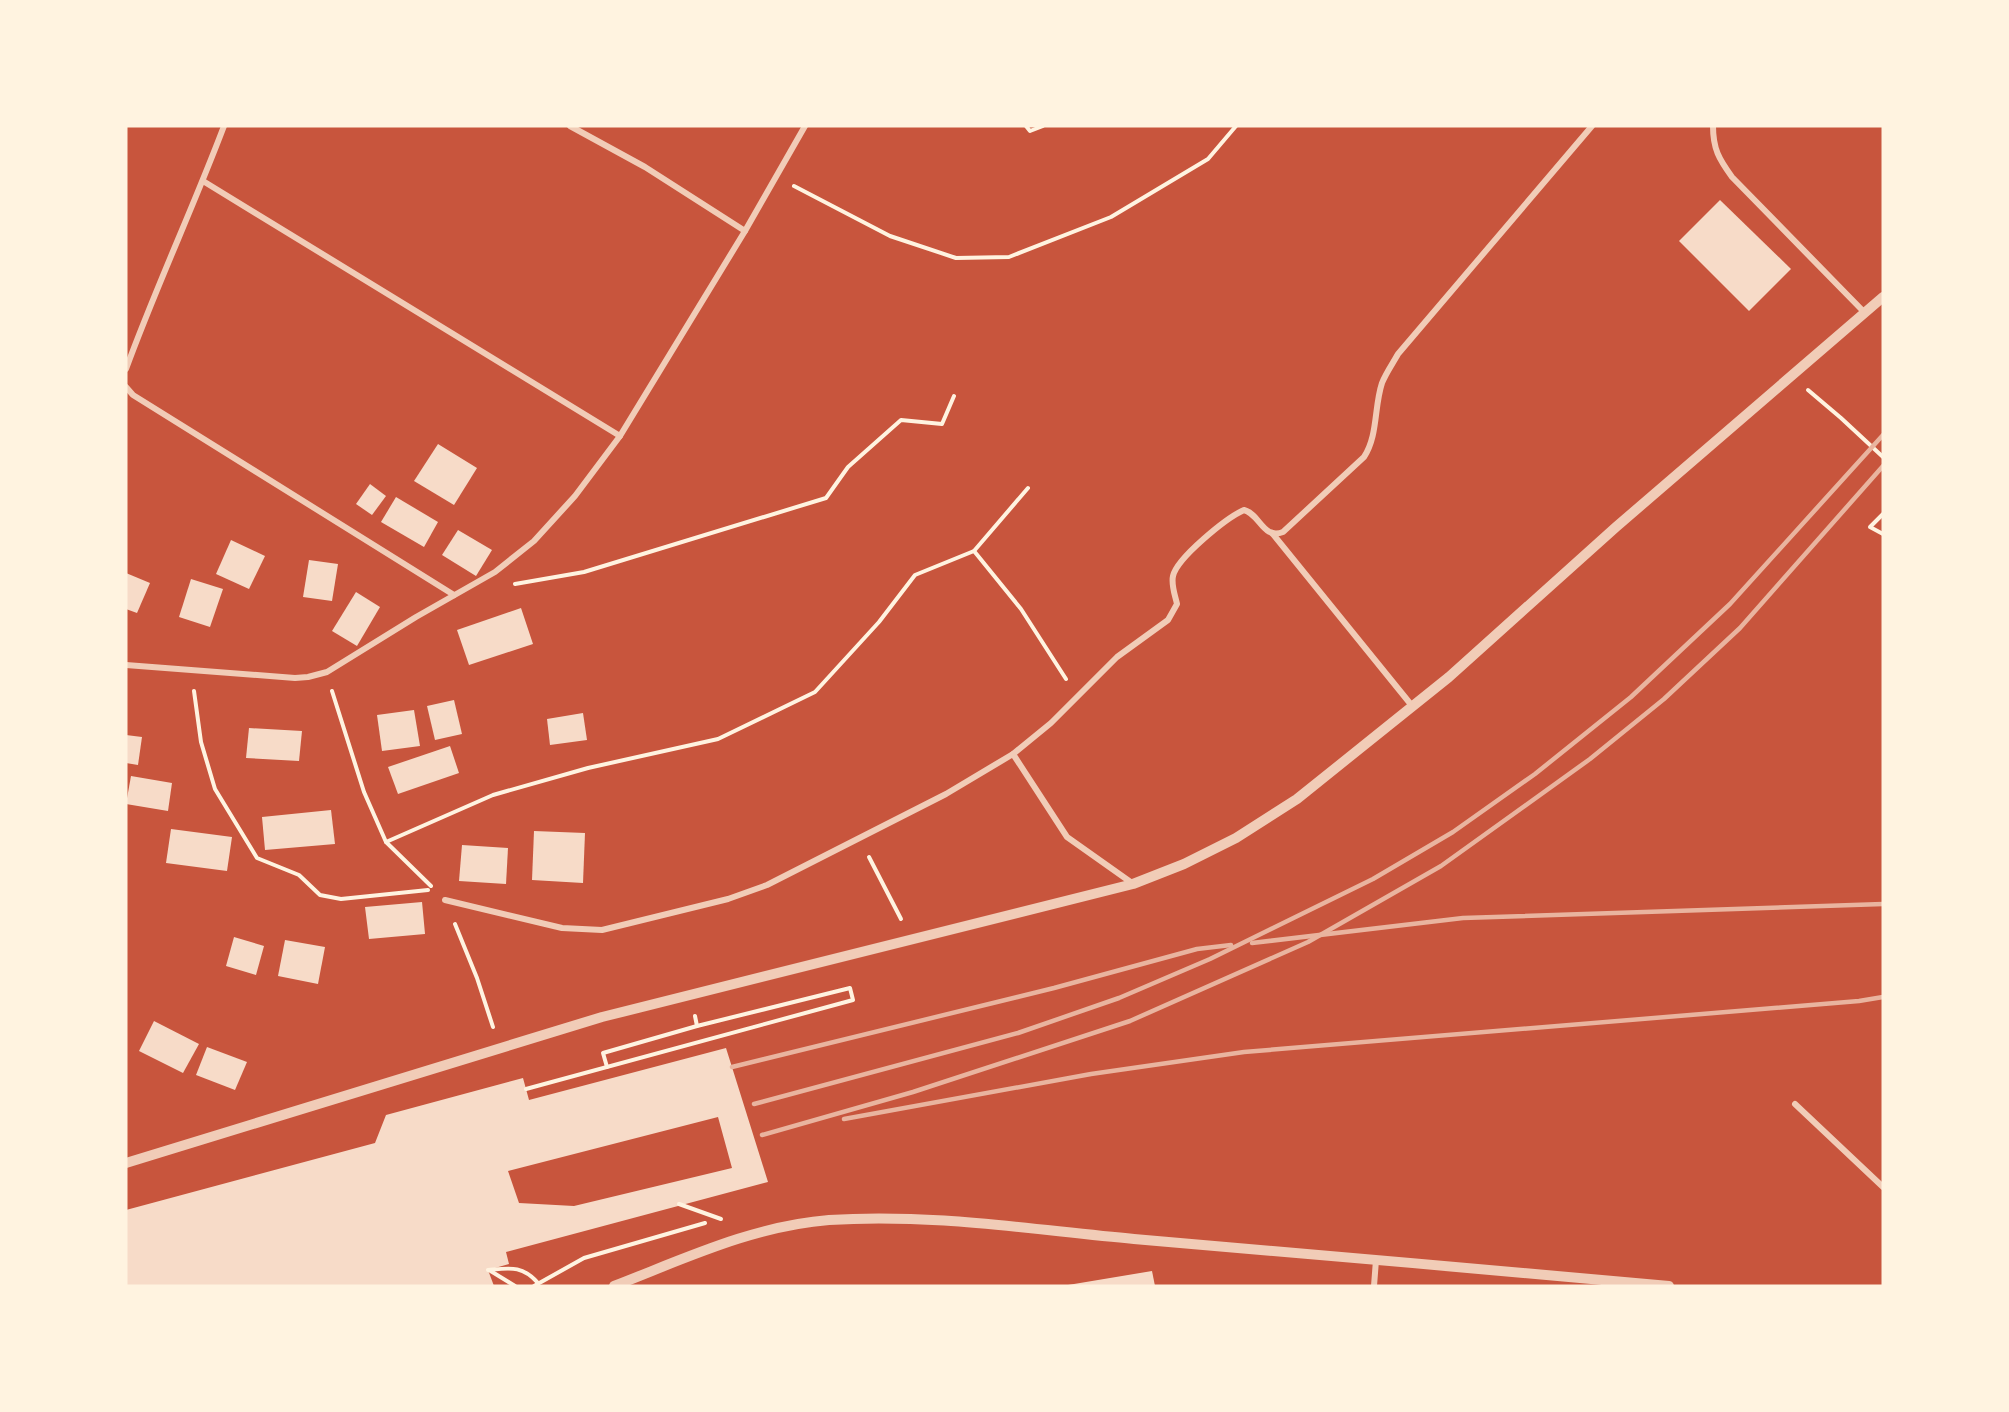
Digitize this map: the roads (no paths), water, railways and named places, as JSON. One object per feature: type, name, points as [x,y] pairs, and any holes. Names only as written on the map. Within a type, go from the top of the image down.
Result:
[{"type":"street","points":[[126,369],[224,126]]},
{"type":"street","points":[[570,126],[645,167],[745,231]]},
{"type":"street","points":[[126,665],[295,678],[327,672],[495,572],[534,541],[575,496],[620,436],[745,231],[804,126]]},
{"type":"street","points":[[445,900],[562,928],[602,930],[728,899],[767,885],[860,838],[946,794],[1013,754],[1051,723],[1117,657],[1168,620],[1177,604],[1173,575],[1186,555],[1198,544],[1244,510],[1249,512],[1266,531],[1283,532],[1364,457],[1370,448],[1374,416],[1383,382],[1398,354],[1592,126]]},
{"type":"street","points":[[1713,126],[1713,143],[1720,161],[1732,177],[1865,313]]},
{"type":"street","points":[[203,181],[620,436]]},
{"type":"street","points":[[126,1163],[602,1017],[1133,884],[1184,864],[1236,838],[1297,799],[1413,707],[1616,527],[1883,297]]},
{"type":"street","points":[[126,387],[133,395],[454,595]]},
{"type":"street","points":[[1272,533],[1413,707]]},
{"type":"street","points":[[1013,754],[1067,837],[1133,884]]},
{"type":"street","points":[[1795,1104],[1883,1187]]},
{"type":"street","points":[[614,1286],[637,1282],[695,1253],[763,1232],[827,1221],[918,1218],[1669,1286]]},
{"type":"street","points":[[1374,1286],[1376,1259]]},
{"type":"railway","points":[[754,1104],[1018,1033],[1119,998],[1210,959],[1373,879],[1453,832],[1535,774],[1631,697],[1730,604],[1883,435]]},
{"type":"railway","points":[[762,1135],[913,1092],[1130,1021],[1308,942],[1441,866],[1590,759],[1664,699],[1740,628],[1883,466]]},
{"type":"railway","points":[[1252,943],[1463,918],[1883,904]]},
{"type":"railway","points":[[732,1067],[1054,988],[1197,949],[1231,945]]},
{"type":"railway","points":[[844,1119],[1091,1074],[1244,1052],[1859,1001],[1883,997]]}]
